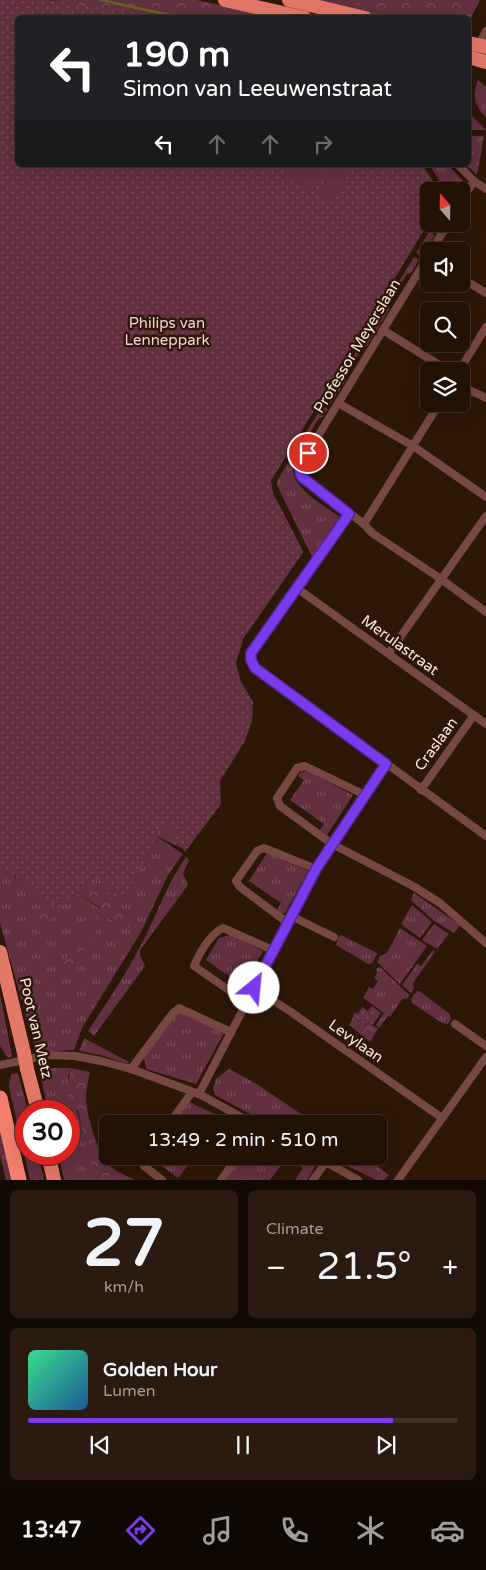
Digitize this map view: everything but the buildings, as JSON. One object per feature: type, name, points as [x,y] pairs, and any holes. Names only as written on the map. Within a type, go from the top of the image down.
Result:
[{"type":"highway","points":[[225,0],[292,15]]},
{"type":"highway","points":[[289,0],[352,15]]},
{"type":"highway","points":[[471,43],[486,47]]},
{"type":"highway","points":[[471,58],[486,62]]},
{"type":"highway","name":"Poot van Metz","points":[[0,952],[35,1100]]},
{"type":"highway","points":[[0,1098],[19,1180]]},
{"type":"highway","points":[[51,1165],[54,1180]]},
{"type":"street","points":[[471,60],[486,31]]},
{"type":"street","points":[[460,167],[474,181],[486,189]]},
{"type":"street","points":[[470,187],[474,181]]},
{"type":"street","name":"Professor Meyerslaan","points":[[349,514],[302,477],[299,467],[420,270]]},
{"type":"street","points":[[470,283],[486,293]]},
{"type":"street","points":[[465,362],[486,327]]},
{"type":"street","points":[[383,330],[434,362]]},
{"type":"street","points":[[470,390],[486,398]]},
{"type":"street","points":[[338,403],[413,446],[486,497]]},
{"type":"street","points":[[364,524],[434,412]]},
{"type":"street","points":[[486,612],[372,533],[364,524],[349,514],[251,653],[251,660],[255,668],[486,836]]},
{"type":"street","points":[[390,654],[486,516]]},
{"type":"street","name":"Merulastraat","points":[[298,588],[486,724]]},
{"type":"street","name":"Craslaan","points":[[421,790],[474,715]]},
{"type":"street","points":[[177,1115],[196,1093],[231,1032],[316,869],[386,764]]},
{"type":"street","points":[[365,795],[305,766],[297,768],[277,798],[280,806],[332,844],[414,886],[440,902],[486,942]]},
{"type":"street","points":[[316,869],[264,848],[258,851],[236,881],[240,887],[290,919],[334,938]]},
{"type":"street","points":[[246,1002],[194,966],[200,953],[215,932],[223,928],[273,950]]},
{"type":"street","name":"Levylaan","points":[[254,988],[442,1118]]},
{"type":"street","points":[[131,1069],[173,1013],[179,1008],[231,1032]]},
{"type":"street","points":[[455,1024],[486,1046]]},
{"type":"street","points":[[0,1065],[49,1056],[75,1056],[131,1069],[196,1093],[237,1115]]},
{"type":"street","points":[[398,1180],[486,1057]]},
{"type":"street","points":[[144,1165],[162,1180]]},
{"type":"street","points":[[221,1180],[232,1165]]},
{"type":"street","points":[[313,1180],[324,1165]]},
{"type":"street","points":[[331,1165],[358,1180]]},
{"type":"green space","name":"Philips van Lenneppark","points":[[0,0],[48,0],[149,15],[15,15],[15,167],[423,167],[434,182],[420,182],[420,232],[423,232],[271,481],[273,493],[303,551],[243,639],[236,663],[241,682],[253,702],[252,721],[245,741],[220,781],[221,804],[185,852],[165,820],[124,899],[95,877],[56,907],[0,864]]},
{"type":"green space","points":[[51,0],[196,0],[273,15],[130,15]]},
{"type":"green space","points":[[307,0],[346,0],[383,15]]},
{"type":"green space","points":[[346,0],[480,0],[471,18],[471,15],[383,15]]},
{"type":"green space","points":[[478,80],[486,87],[486,117],[479,109],[475,100]]},
{"type":"green space","points":[[471,113],[472,116],[486,130],[471,130]]},
{"type":"green space","points":[[471,136],[484,136],[477,175],[468,167],[471,167]]},
{"type":"green space","points":[[286,167],[326,167],[313,192],[282,175]]},
{"type":"green space","points":[[331,167],[341,167],[349,171],[333,203],[317,195]]},
{"type":"green space","points":[[431,167],[450,167],[464,182],[440,182]]},
{"type":"green space","points":[[429,232],[433,232],[434,236],[430,242],[423,242]]},
{"type":"green space","points":[[420,247],[420,255],[416,253]]},
{"type":"green space","points":[[414,257],[419,260],[411,273],[407,274],[389,304],[390,308],[367,346],[363,347],[345,376],[346,380],[330,405],[325,402]]},
{"type":"green space","points":[[322,406],[328,409],[323,417],[319,418],[301,448],[302,452],[295,462],[293,469],[294,476],[304,490],[340,517],[312,557],[277,485],[277,481]]},
{"type":"green space","points":[[0,738],[219,781],[186,850],[150,833],[106,898],[74,891],[100,909],[59,969],[67,974],[106,917],[128,929],[136,920],[113,906],[159,838],[183,854],[168,875],[141,932],[82,1028],[74,1050],[36,1052],[0,923],[0,806],[16,882]]},
{"type":"green space","points":[[307,771],[353,795],[327,835],[320,830],[324,824],[290,800],[304,780],[298,776],[301,772]]},
{"type":"green space","points":[[150,833],[159,838],[113,906],[136,920],[128,929],[106,917],[67,974],[59,969],[100,908],[74,891],[40,932],[30,924],[70,875],[106,898]]},
{"type":"green space","points":[[267,853],[308,871],[285,913],[282,914],[277,910],[281,903],[249,881]]},
{"type":"green space","points":[[186,857],[189,860],[183,874],[188,885],[140,950],[145,966],[94,1036],[88,1031],[131,963],[168,887]]},
{"type":"green space","points":[[414,893],[460,925],[454,933],[434,921],[411,900]]},
{"type":"green space","points":[[412,905],[432,922],[420,938],[401,924]]},
{"type":"green space","points":[[434,924],[449,934],[437,949],[422,940]]},
{"type":"green space","points":[[400,928],[427,946],[400,984],[377,962],[380,956],[387,953]]},
{"type":"green space","points":[[230,935],[263,951],[240,993],[234,990],[237,982],[206,960],[219,938]]},
{"type":"green space","points":[[341,935],[375,952],[377,954],[372,963],[368,964],[336,945]]},
{"type":"green space","points":[[433,950],[435,952],[413,983],[414,988],[411,993],[402,985],[417,964],[421,966]]},
{"type":"green space","points":[[380,967],[409,995],[408,998],[402,999],[390,1017],[388,1016],[379,1028],[376,1025],[384,1013],[363,998],[369,987],[373,989],[378,981],[374,978],[377,973],[376,969]]},
{"type":"green space","points":[[417,991],[450,1014],[451,1019],[448,1024],[442,1023],[412,1003],[411,999]]},
{"type":"green space","points":[[0,994],[12,1056],[8,1058],[0,1046]]},
{"type":"green space","points":[[372,1006],[381,1013],[372,1025],[368,1022],[366,1025],[353,1017],[355,1012],[358,1014],[362,1007],[368,1011]]},
{"type":"green space","points":[[181,1012],[224,1033],[196,1084],[146,1069],[144,1057],[176,1013]]},
{"type":"green space","points":[[353,1017],[366,1025],[368,1022],[378,1029],[370,1042],[349,1025]]},
{"type":"green space","points":[[346,1029],[368,1044],[362,1052],[341,1037]]},
{"type":"green space","points":[[84,1038],[129,1062],[128,1064],[101,1055],[79,1051]]},
{"type":"green space","points":[[39,1068],[70,1068],[68,1077],[74,1100],[46,1100]]},
{"type":"green space","points":[[70,1068],[90,1072],[86,1099],[91,1125],[99,1148],[99,1165],[109,1165],[135,1180],[96,1180],[80,1119],[80,1100],[67,1100]]},
{"type":"green space","points":[[229,1069],[255,1083],[303,1115],[252,1115],[215,1095],[213,1089],[216,1079]]},
{"type":"green space","points":[[18,1073],[25,1100],[15,1100],[15,1114],[9,1087],[11,1074]]},
{"type":"green space","points":[[189,1102],[217,1115],[179,1115]]},
{"type":"green space","points":[[80,1121],[96,1180],[64,1180],[61,1165],[80,1165]]},
{"type":"green space","points":[[0,1122],[13,1180],[6,1180],[0,1155]]},
{"type":"green space","points":[[27,1165],[41,1165],[44,1180],[30,1180]]},
{"type":"green space","points":[[160,1165],[188,1165],[178,1178]]},
{"type":"green space","points":[[235,1165],[281,1165],[270,1180],[224,1180]]},
{"type":"green space","points":[[299,1165],[312,1165],[315,1167],[307,1180],[295,1180],[303,1168]]},
{"type":"green space","points":[[346,1165],[375,1165],[389,1175],[384,1180],[376,1180]]},
{"type":"waterway","points":[[101,0],[169,15]]},
{"type":"route","points":[[254,988],[316,869],[386,764],[255,668],[251,660],[251,653],[349,514],[302,477],[299,467],[308,453]]}]
